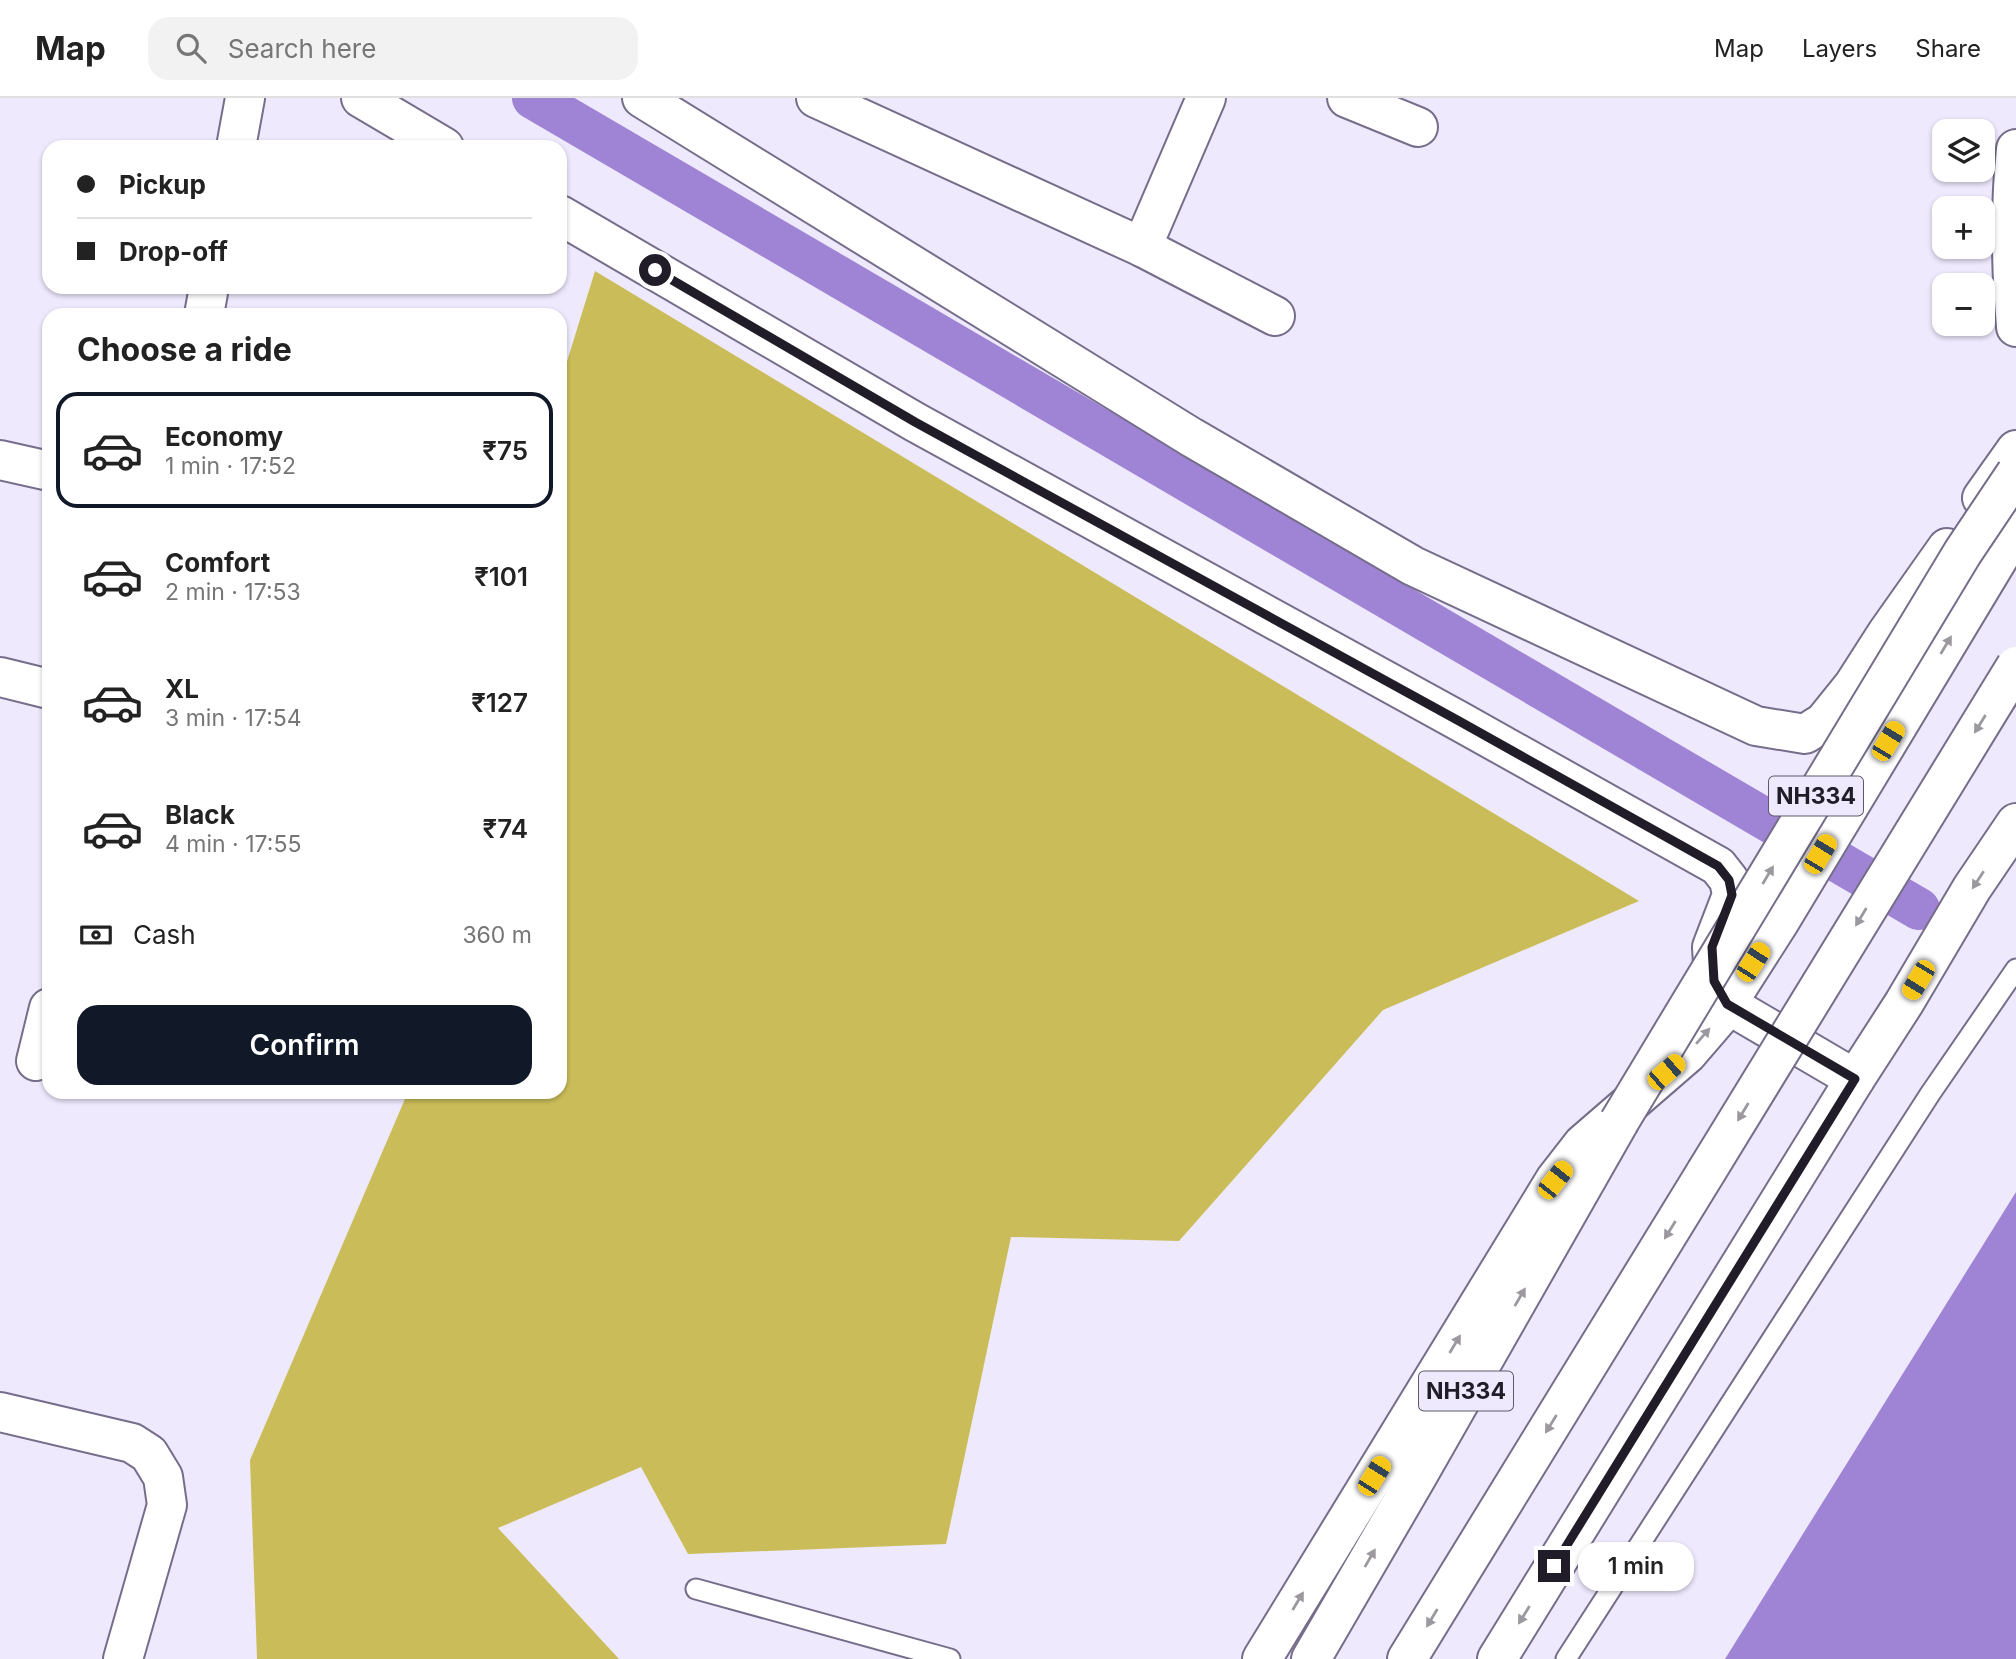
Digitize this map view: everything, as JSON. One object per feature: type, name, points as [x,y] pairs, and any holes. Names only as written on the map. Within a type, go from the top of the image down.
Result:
[{"type":"main road","points":[[237,140],[245,98]]},
{"type":"main road","points":[[361,98],[432,140]]},
{"type":"main road","points":[[642,98],[1191,437],[1413,566],[1756,726],[1805,734],[1824,722],[1853,686],[1887,633],[2016,450]]},
{"type":"main road","points":[[816,98],[1142,247],[1275,316]]},
{"type":"main road","points":[[1142,247],[1206,98]]},
{"type":"main road","points":[[1347,98],[1418,127]]},
{"type":"main road","points":[[2016,149],[2012,189],[2012,247],[2016,327]]},
{"type":"main road","points":[[567,219],[915,422],[1718,866],[1729,880],[1732,895],[1712,947],[1714,981],[1727,1004],[1855,1079]]},
{"type":"main road","points":[[0,460],[42,469]]},
{"type":"main road","name":"NH334","points":[[1311,1659],[1419,1475],[1619,1122],[1963,552],[2016,473]]},
{"type":"main road","points":[[1262,1659],[1555,1180],[1583,1144],[1687,1054],[1718,1018],[1780,921],[2016,529]]},
{"type":"main road","points":[[1407,1659],[2016,666]]},
{"type":"main road","points":[[0,677],[42,688]]},
{"type":"main road","points":[[1497,1659],[1904,1003],[1972,888],[2016,823]]},
{"type":"main road","points":[[36,1060],[42,1036]]},
{"type":"main road","points":[[0,1412],[132,1443],[149,1454],[163,1476],[167,1505],[124,1659]]},
{"type":"lane","points":[[1566,1659],[1930,1094],[2016,969]]},
{"type":"lane","points":[[696,1589],[950,1659]]},
{"type":"shaded area","points":[[595,271],[1639,901],[1383,1010],[1179,1241],[1011,1237],[946,1544],[688,1554],[641,1467],[498,1528],[619,1659],[257,1659],[250,1460],[405,1099],[567,1099],[567,361]]},
{"type":"shaded area","points":[[2016,1192],[2016,1659],[1725,1659]]},
{"type":"waterway","points":[[533,98],[1919,909]]},
{"type":"route","points":[[655,270],[915,422],[1718,866],[1729,880],[1732,895],[1712,947],[1714,981],[1727,1004],[1855,1079],[1554,1566]]}]
